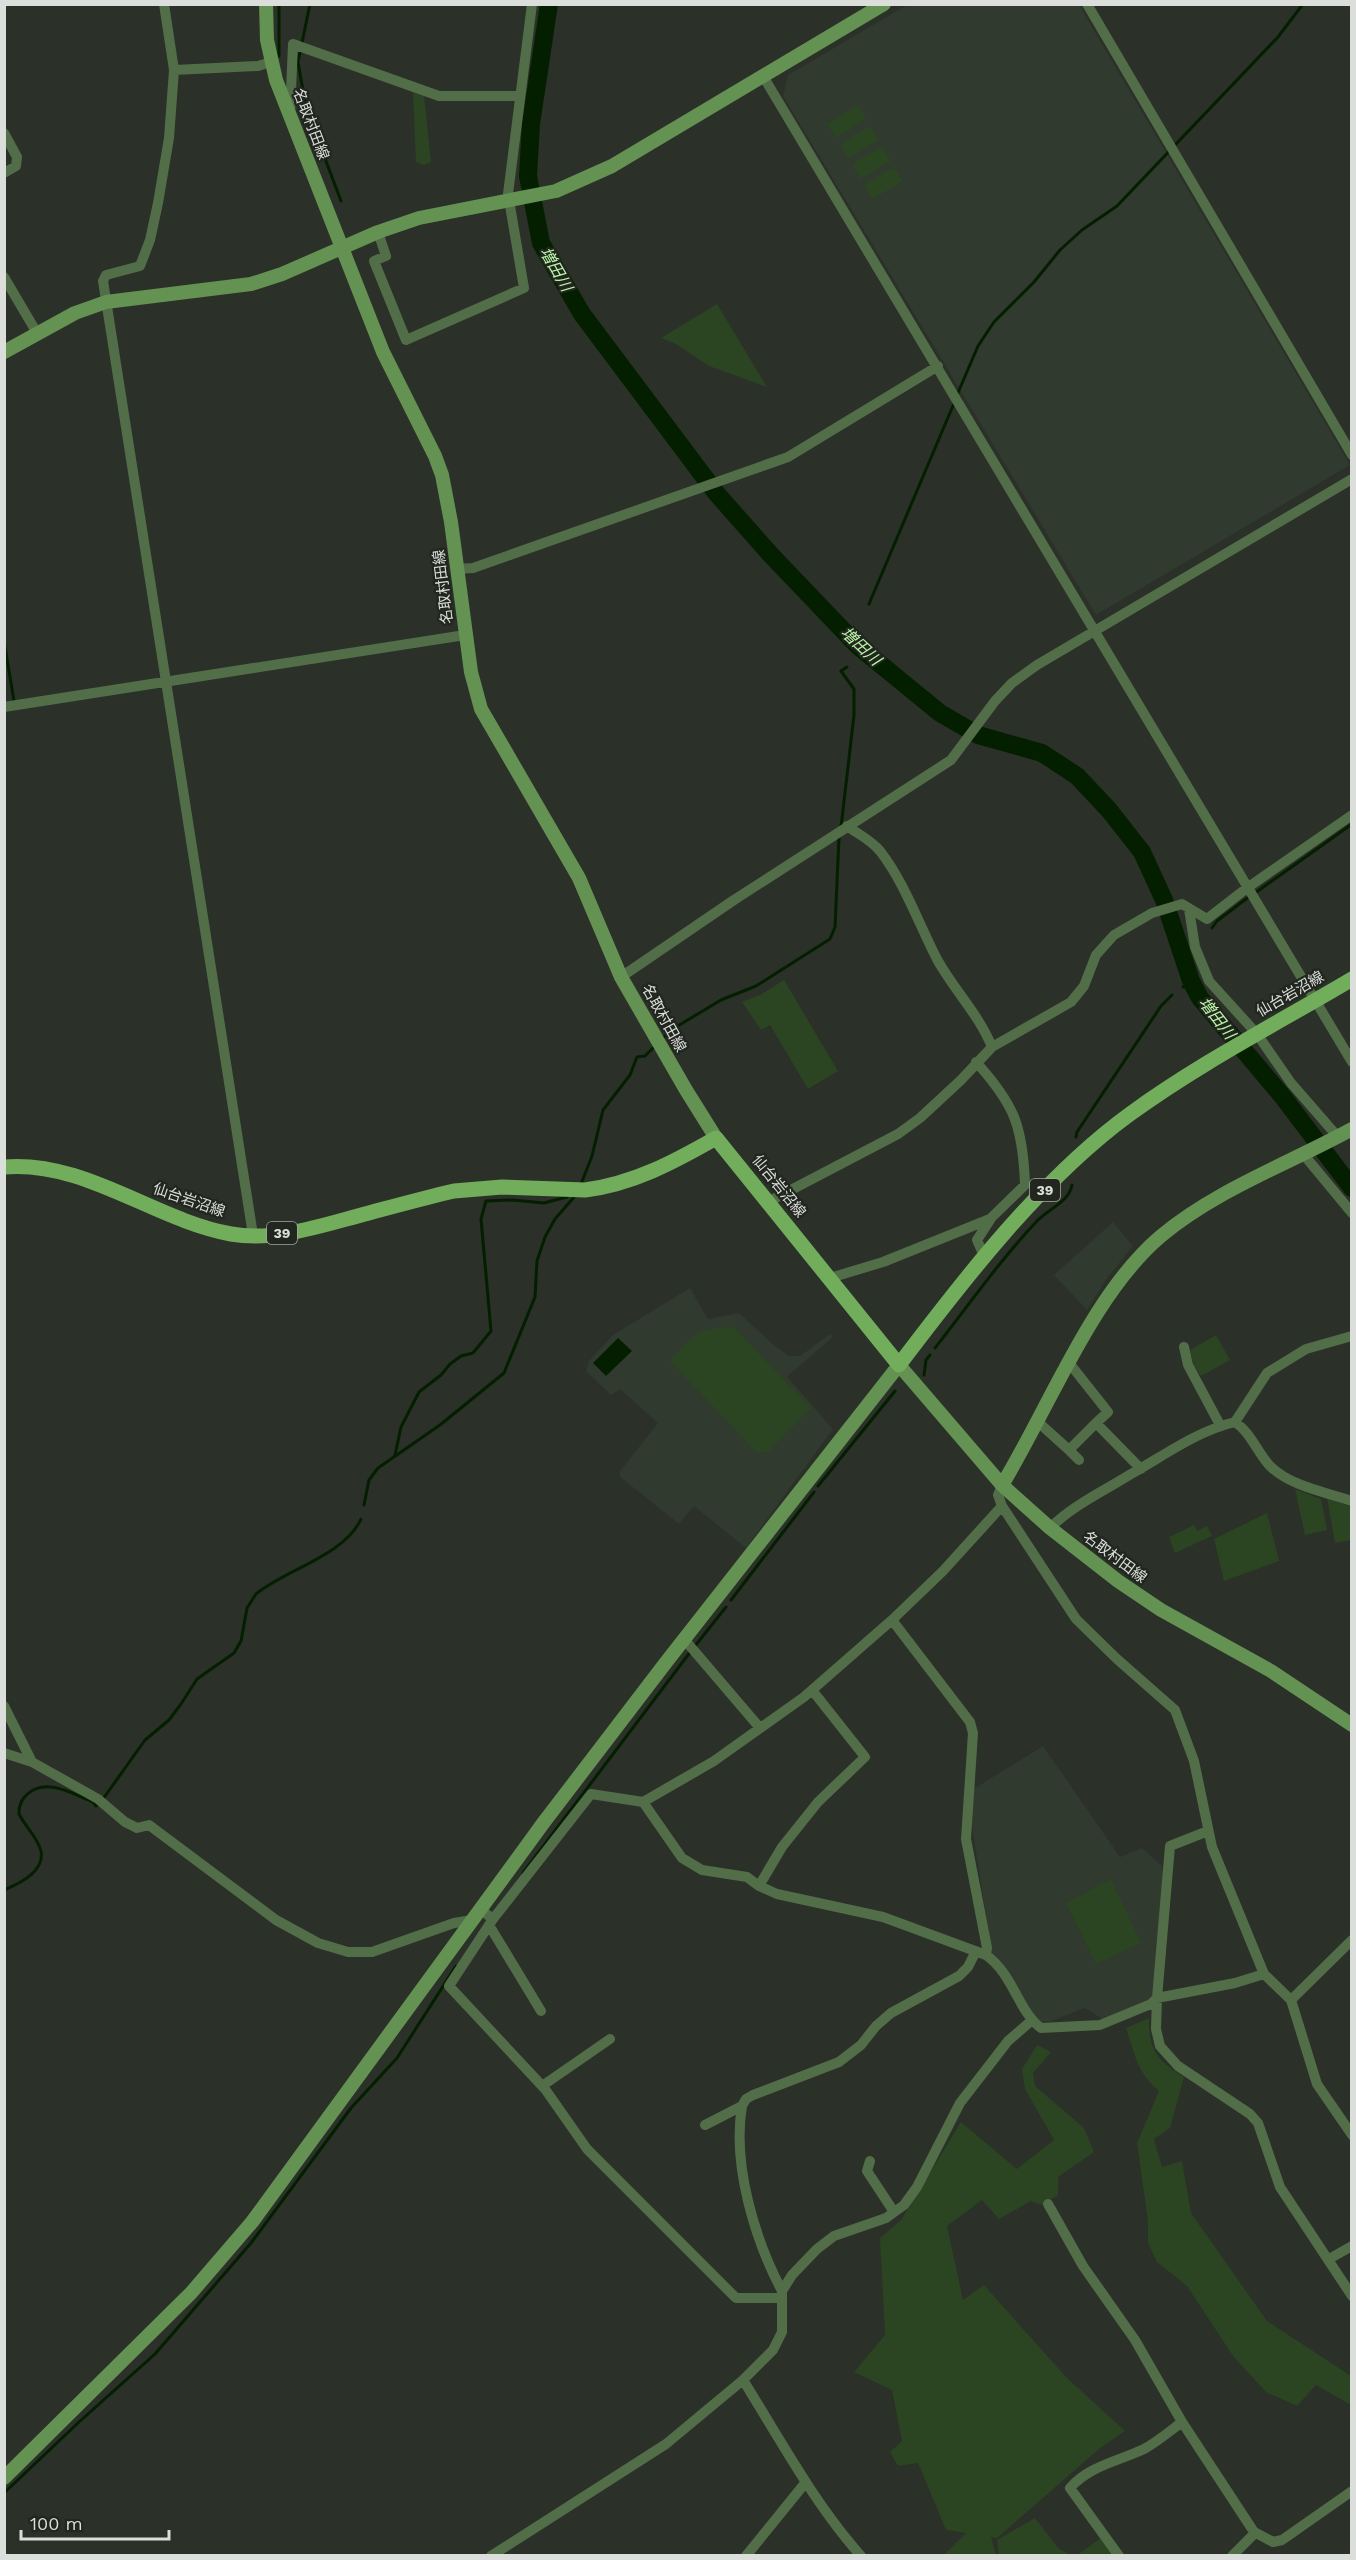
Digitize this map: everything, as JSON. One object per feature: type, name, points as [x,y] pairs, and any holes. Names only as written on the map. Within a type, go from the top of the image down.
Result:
[{"type":"main road","name":"仙台岩沼線","points":[[4,1167],[26,1166],[52,1170],[84,1179],[196,1224],[231,1234],[253,1235],[282,1233],[320,1226],[476,1187],[585,1191],[624,1183],[646,1175],[716,1138],[899,1365],[1024,1213],[1082,1154],[1129,1114],[1255,1035],[1352,979]]},
{"type":"street","points":[[164,4],[174,70],[169,138],[150,240],[141,266],[106,275],[103,281],[253,1235]]},
{"type":"street","name":"名取村田線","points":[[266,4],[267,40],[271,62],[290,115],[383,352],[435,456],[442,475],[465,569],[465,635],[472,682],[481,709],[579,878],[621,977],[716,1138]]},
{"type":"street","points":[[378,232],[386,256],[374,261],[406,340],[524,288],[514,200],[519,96],[532,4]]},
{"type":"street","points":[[4,352],[75,314],[106,302],[251,284],[282,274],[378,232],[419,218],[550,192],[612,166],[884,4]]},
{"type":"street","points":[[1087,4],[1352,455]]},
{"type":"street","points":[[290,115],[292,44],[439,96],[519,96]]},
{"type":"street","points":[[174,70],[258,66],[271,62]]},
{"type":"street","points":[[764,76],[1352,1062]]},
{"type":"street","points":[[4,133],[17,157],[16,166],[4,173]]},
{"type":"street","points":[[4,277],[37,333]]},
{"type":"street","points":[[465,569],[728,480],[788,457],[938,366]]},
{"type":"street","points":[[621,977],[843,828],[951,759],[995,701],[1012,683],[1036,665],[1352,479]]},
{"type":"street","points":[[4,707],[465,635]]},
{"type":"street","points":[[768,1202],[898,1134],[928,1111],[992,1047],[1071,1002],[1084,986],[1096,955],[1114,935],[1152,913],[1185,906],[1207,919],[1250,894],[1352,815]]},
{"type":"street","points":[[843,828],[870,841],[880,851],[912,906],[938,961],[957,992],[976,1015],[992,1047]]},
{"type":"street","points":[[1185,906],[1195,947],[1209,981],[1255,1035],[1335,1138]]},
{"type":"street","points":[[976,1062],[998,1086],[1017,1119],[1024,1154],[1025,1185],[990,1219],[977,1240],[985,1258]]},
{"type":"street","points":[[1352,1129],[1208,1203],[1148,1248],[1127,1271],[1104,1304],[998,1495],[1002,1506],[1076,1619],[1110,1653],[1175,1710],[1194,1761],[1215,1856],[1264,1974],[1291,2000],[1317,2084],[1352,2135]]},
{"type":"street","points":[[1305,1154],[1352,1213]]},
{"type":"street","points":[[830,1278],[883,1263],[990,1219]]},
{"type":"street","points":[[1050,1528],[1070,1511],[1178,1446],[1220,1425],[1235,1422],[1267,1373],[1306,1349],[1352,1336]]},
{"type":"street","points":[[1184,1347],[1188,1365],[1220,1425]]},
{"type":"street","points":[[1069,1450],[1108,1412],[1070,1364]]},
{"type":"street","points":[[4,2478],[191,2293],[252,2222],[485,1917],[684,1639],[899,1365]]},
{"type":"street","name":"名取村田線","points":[[899,1365],[1002,1485],[1050,1528],[1118,1581],[1161,1610],[1271,1671],[1352,1725]]},
{"type":"street","points":[[1038,1422],[1079,1460]]},
{"type":"street","points":[[1235,1422],[1246,1431],[1269,1464],[1279,1473],[1288,1479],[1352,1501]]},
{"type":"street","points":[[1096,1423],[1141,1469]]},
{"type":"street","points":[[782,2294],[736,2298],[587,2150],[546,2084],[448,1986],[485,1917],[591,1794],[643,1802],[714,1761],[812,1690],[943,1571],[1002,1506]]},
{"type":"street","points":[[705,2125],[741,2106],[753,2095],[840,2062],[861,2045],[876,2025],[891,2013],[959,1976],[987,1948],[966,1839],[973,1733],[970,1722],[891,1620]]},
{"type":"street","points":[[684,1639],[760,1728]]},
{"type":"street","points":[[759,1886],[782,1847],[818,1802],[865,1757],[812,1690]]},
{"type":"street","points":[[4,1706],[32,1762]]},
{"type":"street","points":[[4,1753],[32,1762],[101,1802],[125,1822],[141,1827],[149,1825],[276,1920],[318,1943],[348,1952],[372,1952],[454,1923],[485,1917]]},
{"type":"street","points":[[643,1802],[682,1858],[702,1870],[747,1877],[759,1886],[777,1894],[883,1917],[981,1953],[995,1962],[1031,2021],[1041,2028],[1100,2025],[1151,2004],[1157,1998],[1235,1983],[1264,1974]]},
{"type":"street","points":[[1208,1831],[1170,1846],[1157,1998],[1156,2028],[1160,2046],[1178,2066],[1250,2114],[1258,2123],[1280,2187],[1352,2296]]},
{"type":"street","points":[[485,1917],[541,2011]]},
{"type":"street","points":[[1291,2000],[1352,1940]]},
{"type":"street","points":[[782,2294],[792,2275],[817,2249],[834,2236],[886,2218],[904,2205],[917,2187],[960,2103],[1008,2041],[1031,2021]]},
{"type":"street","points":[[546,2084],[610,2039]]},
{"type":"street","points":[[491,2556],[507,2551],[666,2444],[743,2380],[773,2350],[782,2332],[782,2294],[758,2237],[741,2168],[741,2106]]},
{"type":"street","points":[[870,2161],[867,2171],[894,2212]]},
{"type":"street","points":[[1048,2204],[1099,2291],[1135,2340],[1182,2422],[1255,2533],[1273,2542],[1281,2540],[1352,2491]]},
{"type":"street","points":[[1329,2259],[1352,2246]]},
{"type":"street","points":[[743,2380],[806,2482],[861,2556]]},
{"type":"street","points":[[1119,2556],[1072,2494],[1070,2488],[1075,2482],[1113,2460],[1143,2449],[1182,2422]]},
{"type":"street","points":[[746,2556],[806,2482]]},
{"type":"street","points":[[1232,2556],[1255,2533]]},
{"type":"shaded area","points":[[907,5],[1079,5],[1350,465],[1096,615],[783,96],[788,75]]},
{"type":"shaded area","points":[[413,92],[424,95],[431,162],[424,165],[416,162]]},
{"type":"shaded area","points":[[858,105],[866,119],[836,138],[827,124]]},
{"type":"shaded area","points":[[870,126],[879,140],[848,158],[840,144]]},
{"type":"shaded area","points":[[882,146],[891,161],[860,179],[852,164]]},
{"type":"shaded area","points":[[894,167],[903,181],[873,199],[864,185]]},
{"type":"shaded area","points":[[717,304],[767,387],[709,366],[676,344],[661,338]]},
{"type":"shaded area","points":[[784,980],[838,1071],[808,1089],[770,1025],[761,1030],[742,1002],[760,995]]},
{"type":"shaded area","points":[[1113,1222],[1133,1246],[1108,1277],[1087,1310],[1054,1275]]},
{"type":"shaded area","points":[[690,1288],[708,1319],[739,1313],[789,1356],[800,1356],[830,1334],[833,1337],[787,1377],[833,1429],[746,1548],[694,1506],[679,1524],[620,1477],[620,1471],[658,1423],[620,1389],[611,1395],[586,1371],[589,1361],[613,1335]]},
{"type":"shaded area","points":[[734,1327],[811,1408],[767,1453],[756,1452],[670,1361],[697,1334],[711,1329]]},
{"type":"shaded area","points":[[1216,1335],[1230,1360],[1201,1376],[1194,1366],[1190,1350]]},
{"type":"shaded area","points":[[618,1338],[632,1351],[606,1376],[593,1363]]},
{"type":"shaded area","points":[[1295,1489],[1321,1499],[1327,1530],[1305,1535]]},
{"type":"shaded area","points":[[1327,1497],[1351,1507],[1351,1540],[1335,1543]]},
{"type":"shaded area","points":[[1267,1513],[1279,1561],[1224,1581],[1214,1539]]},
{"type":"shaded area","points":[[1194,1525],[1197,1531],[1207,1526],[1212,1536],[1175,1553],[1169,1537]]},
{"type":"shaded area","points":[[1043,1746],[1120,1857],[1142,1848],[1162,1866],[1165,1883],[1154,1990],[1150,2002],[1102,2019],[1085,2008],[1049,2022],[1037,2021],[1016,1985],[992,1954],[972,1826],[972,1790]]},
{"type":"shaded area","points":[[1111,1879],[1141,1943],[1096,1964],[1066,1903]]},
{"type":"shaded area","points":[[1149,2018],[1151,2039],[1156,2053],[1161,2060],[1184,2077],[1170,2128],[1154,2139],[1162,2167],[1182,2161],[1191,2213],[1267,2321],[1351,2376],[1351,2405],[1316,2385],[1297,2406],[1266,2392],[1233,2356],[1187,2286],[1157,2262],[1148,2243],[1148,2221],[1137,2143],[1159,2091],[1141,2070],[1126,2028]]},
{"type":"shaded area","points":[[1037,2045],[1051,2052],[1033,2073],[1035,2086],[1084,2128],[1094,2152],[1058,2177],[1058,2195],[1042,2205],[1031,2201],[999,2219],[982,2200],[947,2226],[963,2300],[984,2285],[1066,2377],[1125,2431],[1099,2449],[997,2538],[991,2537],[996,2555],[944,2555],[966,2533],[946,2530],[918,2463],[898,2466],[890,2452],[902,2441],[892,2390],[854,2372],[885,2335],[880,2238],[901,2220],[961,2122],[1017,2169],[1054,2140],[1025,2089],[1022,2069]]},
{"type":"shaded area","points":[[1035,2518],[1059,2549],[1071,2555],[999,2555],[997,2540]]},
{"type":"shaded area","points":[[1102,2537],[1116,2556],[1076,2556]]},
{"type":"waterway","points":[[279,4],[279,56]]},
{"type":"waterway","points":[[310,4],[298,62],[306,108],[341,201]]},
{"type":"waterway","name":"増田川","points":[[549,4],[531,124],[528,176],[541,243],[582,314],[717,494],[771,555],[858,646],[940,713],[978,735],[1042,753],[1077,776],[1109,810],[1142,852],[1164,900],[1191,981],[1200,998],[1283,1097],[1352,1188]]},
{"type":"waterway","points":[[957,395],[978,346],[994,322],[1034,282],[1060,250],[1082,230],[1117,206],[1278,37],[1303,4]]},
{"type":"waterway","points":[[869,604],[955,401]]},
{"type":"waterway","points":[[4,641],[14,701]]},
{"type":"waterway","points":[[841,827],[854,715],[854,689],[841,671],[847,667]]},
{"type":"waterway","points":[[1255,893],[1352,824]]},
{"type":"waterway","points":[[663,1038],[671,1030],[721,1000],[756,986],[830,939],[835,927],[839,837]]},
{"type":"waterway","points":[[1212,928],[1217,921],[1250,896]]},
{"type":"waterway","points":[[1183,987],[1191,981]]},
{"type":"waterway","points":[[1076,1137],[1077,1132],[1161,1006],[1172,995]]},
{"type":"waterway","points":[[581,1184],[592,1156],[603,1110],[630,1075],[637,1057],[645,1056],[656,1045]]},
{"type":"waterway","points":[[935,1348],[1010,1251],[1037,1221],[1063,1201],[1072,1185]]},
{"type":"waterway","points":[[364,1505],[369,1480],[378,1468],[440,1425],[504,1373],[535,1297],[537,1261],[545,1237],[555,1219],[575,1196]]},
{"type":"waterway","points":[[395,1455],[401,1427],[419,1392],[461,1356],[473,1353],[491,1331],[481,1219],[486,1201],[513,1200],[544,1203],[567,1197]]},
{"type":"waterway","points":[[924,1375],[926,1360],[930,1355]]},
{"type":"waterway","points":[[818,1486],[895,1391]]},
{"type":"waterway","points":[[731,1600],[814,1492]]},
{"type":"waterway","points":[[103,1799],[145,1740],[169,1720],[197,1679],[234,1653],[241,1641],[247,1608],[256,1594],[342,1543],[361,1519]]},
{"type":"waterway","points":[[695,1646],[726,1607]]},
{"type":"waterway","points":[[523,1873],[691,1651]]},
{"type":"waterway","points":[[4,1890],[30,1876],[39,1865],[41,1858],[37,1841],[19,1814],[21,1802],[28,1793],[39,1788],[56,1788],[93,1802],[96,1806],[99,1804]]},
{"type":"waterway","points":[[4,2493],[155,2354],[251,2243],[351,2108],[397,2058],[456,1966]]}]
